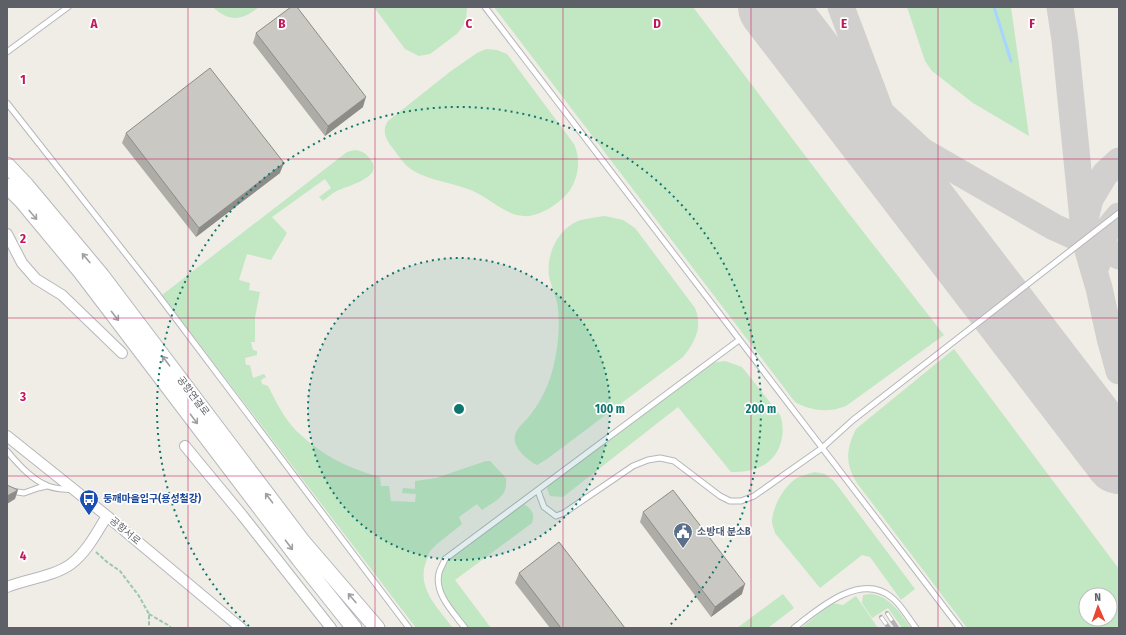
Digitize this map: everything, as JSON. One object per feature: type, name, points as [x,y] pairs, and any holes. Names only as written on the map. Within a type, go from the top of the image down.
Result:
[{"type":"street","name":"공항연결로","points":[[7,165],[26,185],[102,276],[303,542],[377,628]]},
{"type":"street","name":"공항연결로","points":[[7,186],[22,201],[81,272],[299,559],[354,628]]},
{"type":"street","points":[[7,234],[22,263],[36,279],[62,295],[122,353]]},
{"type":"street","name":"공항서로","points":[[7,436],[108,516],[242,628]]},
{"type":"street","points":[[185,446],[242,515],[331,628]]},
{"type":"street","points":[[7,587],[42,576],[71,564],[78,557],[108,516]]},
{"type":"lane","points":[[7,52],[68,7]]},
{"type":"lane","points":[[485,7],[960,628]]},
{"type":"lane","points":[[7,103],[159,298],[409,628]]},
{"type":"lane","points":[[538,490],[544,507],[556,516],[564,513],[633,466],[648,460],[660,458],[674,461],[720,496],[730,501],[741,501],[754,496],[822,448],[853,420],[1119,213]]},
{"type":"lane","points":[[465,628],[442,597],[439,588],[439,574],[445,559],[739,340]]},
{"type":"lane","points":[[7,451],[36,479],[47,486],[75,491]]},
{"type":"lane","points":[[7,485],[9,492],[24,492],[47,486]]},
{"type":"lane","points":[[794,628],[830,601],[851,591],[874,589],[884,592],[893,598],[916,628]]},
{"type":"path","points":[[91,540],[95,552],[120,571],[139,596],[150,614],[171,628]]},
{"type":"path","points":[[149,628],[150,614]]},
{"type":"green space","points":[[213,7],[259,7],[247,15],[236,18],[225,16]]},
{"type":"green space","points":[[374,7],[467,7],[466,21],[458,33],[430,54],[419,56],[405,49]]},
{"type":"green space","points":[[494,7],[693,7],[847,211],[944,335],[846,406],[833,410],[820,410],[795,402]]},
{"type":"green space","points":[[907,7],[1011,7],[1029,136],[973,103],[932,71],[925,61]]},
{"type":"green space","points":[[486,49],[497,50],[507,54],[574,144],[578,158],[578,166],[572,187],[562,199],[541,213],[527,216],[517,215],[504,210],[473,191],[420,174],[412,170],[404,163],[387,140],[385,128],[388,121],[451,71],[477,53]]},
{"type":"green space","points":[[355,150],[365,154],[374,166],[373,171],[369,176],[355,184],[335,192],[323,201],[319,197],[331,188],[325,179],[272,217],[287,233],[271,260],[247,254],[239,280],[250,283],[249,290],[260,292],[255,317],[255,342],[251,342],[253,350],[257,351],[257,355],[245,358],[246,365],[250,365],[253,378],[264,374],[266,377],[261,380],[262,384],[268,386],[291,425],[309,443],[348,466],[380,477],[381,486],[389,486],[391,501],[415,502],[416,494],[402,493],[403,488],[415,489],[415,481],[436,478],[486,461],[490,461],[506,478],[505,490],[503,494],[482,510],[477,504],[459,517],[462,524],[434,547],[430,552],[425,565],[424,583],[427,591],[431,599],[453,628],[416,628],[162,295],[347,152]]},
{"type":"green space","points":[[605,216],[623,220],[635,228],[695,308],[698,328],[691,346],[683,357],[537,465],[529,460],[518,449],[515,436],[517,430],[535,409],[544,392],[549,381],[556,353],[559,331],[559,316],[549,276],[552,250],[560,235],[573,223],[590,218]]},
{"type":"green space","points":[[954,349],[1119,569],[1119,628],[967,628],[857,483],[850,469],[848,456],[850,443],[856,429]]},
{"type":"green space","points":[[725,361],[742,367],[780,415],[783,429],[782,437],[777,451],[768,462],[751,470],[731,472],[678,407],[563,497],[550,496],[547,489],[549,482],[698,366]]},
{"type":"green space","points":[[815,472],[825,474],[834,481],[915,589],[901,600],[870,557],[862,555],[820,588],[775,533],[772,522],[774,509],[780,497],[788,486],[797,478]]},
{"type":"green space","points":[[524,504],[532,512],[532,523],[455,580],[491,628],[468,628],[444,595],[440,587],[439,578],[441,569],[447,560],[518,505]]},
{"type":"green space","points":[[783,594],[794,608],[768,628],[737,628]]},
{"type":"green space","points":[[871,594],[884,598],[894,606],[911,628],[902,628],[888,608],[872,618],[862,603],[863,595]]},
{"type":"green space","points":[[856,596],[878,628],[801,628],[832,603],[843,605]]},
{"type":"building","points":[[291,7],[297,7],[366,97],[328,126],[256,33]]},
{"type":"building","points":[[210,68],[284,163],[199,228],[126,133]]},
{"type":"building","points":[[7,485],[18,490],[7,496]]},
{"type":"building","points":[[673,490],[745,584],[715,607],[643,512]]},
{"type":"building","points":[[559,542],[625,628],[561,628],[519,573]]},
{"type":"waterway","points":[[994,7],[1011,61]]},
{"type":"taxiway","points":[[841,7],[881,113],[908,166],[950,237]]},
{"type":"taxiway","points":[[1060,7],[1065,40],[1085,240],[1099,288],[1119,371]]},
{"type":"taxiway","points":[[785,24],[851,87],[922,151],[1054,227],[1119,256]]},
{"type":"taxiway","points":[[1085,219],[1090,199],[1105,174],[1119,161]]},
{"type":"taxiway","points":[[1097,264],[1100,243],[1106,232],[1119,216]]},
{"type":"taxiway","points":[[1026,338],[1071,389],[1119,438]]},
{"type":"runway","points":[[772,7],[1119,460]]},
{"type":"railway","points":[[887,613],[897,628]]},
{"type":"railway","points":[[881,617],[889,628]]},
{"type":"place","name":"둥깨마을입구(용성철강)","points":[[89,516]]},
{"type":"place","name":"소방대 분소B","points":[[683,549]]}]
